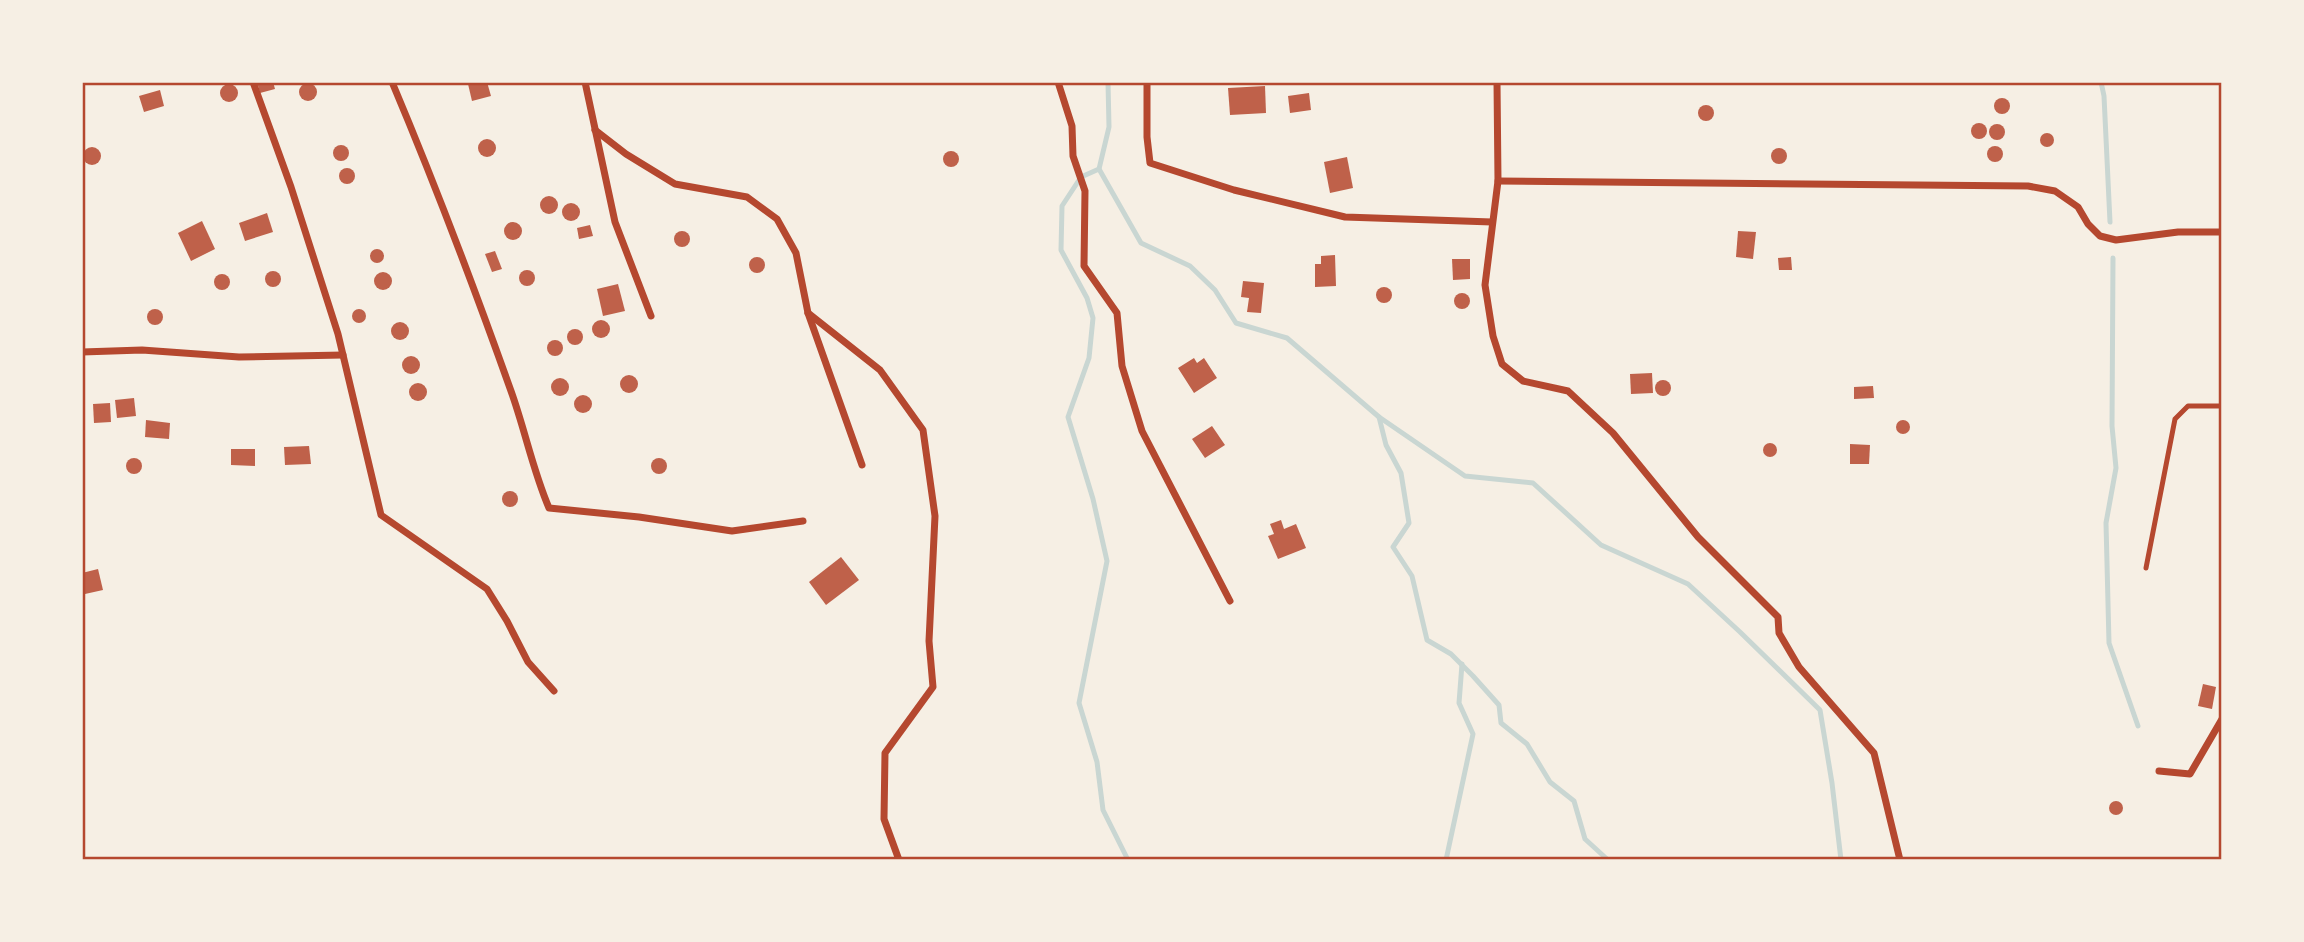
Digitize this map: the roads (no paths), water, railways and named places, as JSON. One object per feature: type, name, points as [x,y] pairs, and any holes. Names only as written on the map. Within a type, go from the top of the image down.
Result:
[{"type":"street","points":[[253,82],[292,187],[343,355],[382,515],[487,589],[508,621],[528,662],[554,691]]},
{"type":"street","points":[[392,82],[424,158],[482,313],[549,508],[639,517],[732,531],[803,521]]},
{"type":"street","points":[[584,82],[615,222],[651,316]]},
{"type":"street","points":[[1058,82],[1072,126],[1073,156],[1085,191],[1084,265],[1117,313],[1122,366],[1143,431],[1230,601]]},
{"type":"street","points":[[1147,82],[1150,163],[1234,190],[1345,217],[1492,222]]},
{"type":"street","points":[[1497,82],[1498,181],[1485,285],[1493,337],[1502,364],[1523,381],[1568,391],[1613,433],[1698,537],[1778,617],[1779,633],[1799,667],[1874,753],[1900,860]]},
{"type":"street","points":[[596,130],[626,154],[675,184],[747,197],[776,219],[796,253],[808,313],[862,465]]},
{"type":"street","points":[[1498,181],[2028,186],[2055,191],[2078,207],[2088,224],[2100,236],[2116,240],[2178,232],[2222,232]]},
{"type":"street","points":[[808,313],[880,370],[923,430],[936,516],[929,641],[933,687],[886,753],[884,819],[899,860]]},
{"type":"street","points":[[82,352],[142,351],[239,357],[343,355]]},
{"type":"street","points":[[2159,771],[2190,774],[2222,719]]},
{"type":"lane","points":[[2146,568],[2175,419],[2188,406],[2222,406]]},
{"type":"waterway","points":[[1108,82],[1109,127],[1099,169],[1081,177],[1062,206],[1061,250],[1087,298],[1093,318],[1089,358],[1068,417],[1093,499],[1107,561],[1079,703],[1097,762],[1103,810],[1128,860]]},
{"type":"waterway","points":[[2101,82],[2110,222]]},
{"type":"waterway","points":[[1099,169],[1141,243],[1190,266],[1215,290],[1236,323],[1287,338],[1379,417],[1386,445],[1401,473],[1409,523],[1393,547],[1412,576],[1427,640],[1451,654],[1499,705],[1501,723],[1527,744],[1550,782],[1574,801],[1585,839],[1608,860]]},
{"type":"waterway","points":[[2113,258],[2112,426],[2116,468],[2106,523],[2109,643],[2138,726]]},
{"type":"waterway","points":[[1379,417],[1465,476],[1533,483],[1601,545],[1688,584],[1740,632],[1820,710],[1841,860]]},
{"type":"waterway","points":[[1446,860],[1473,734],[1459,703],[1462,664]]}]
